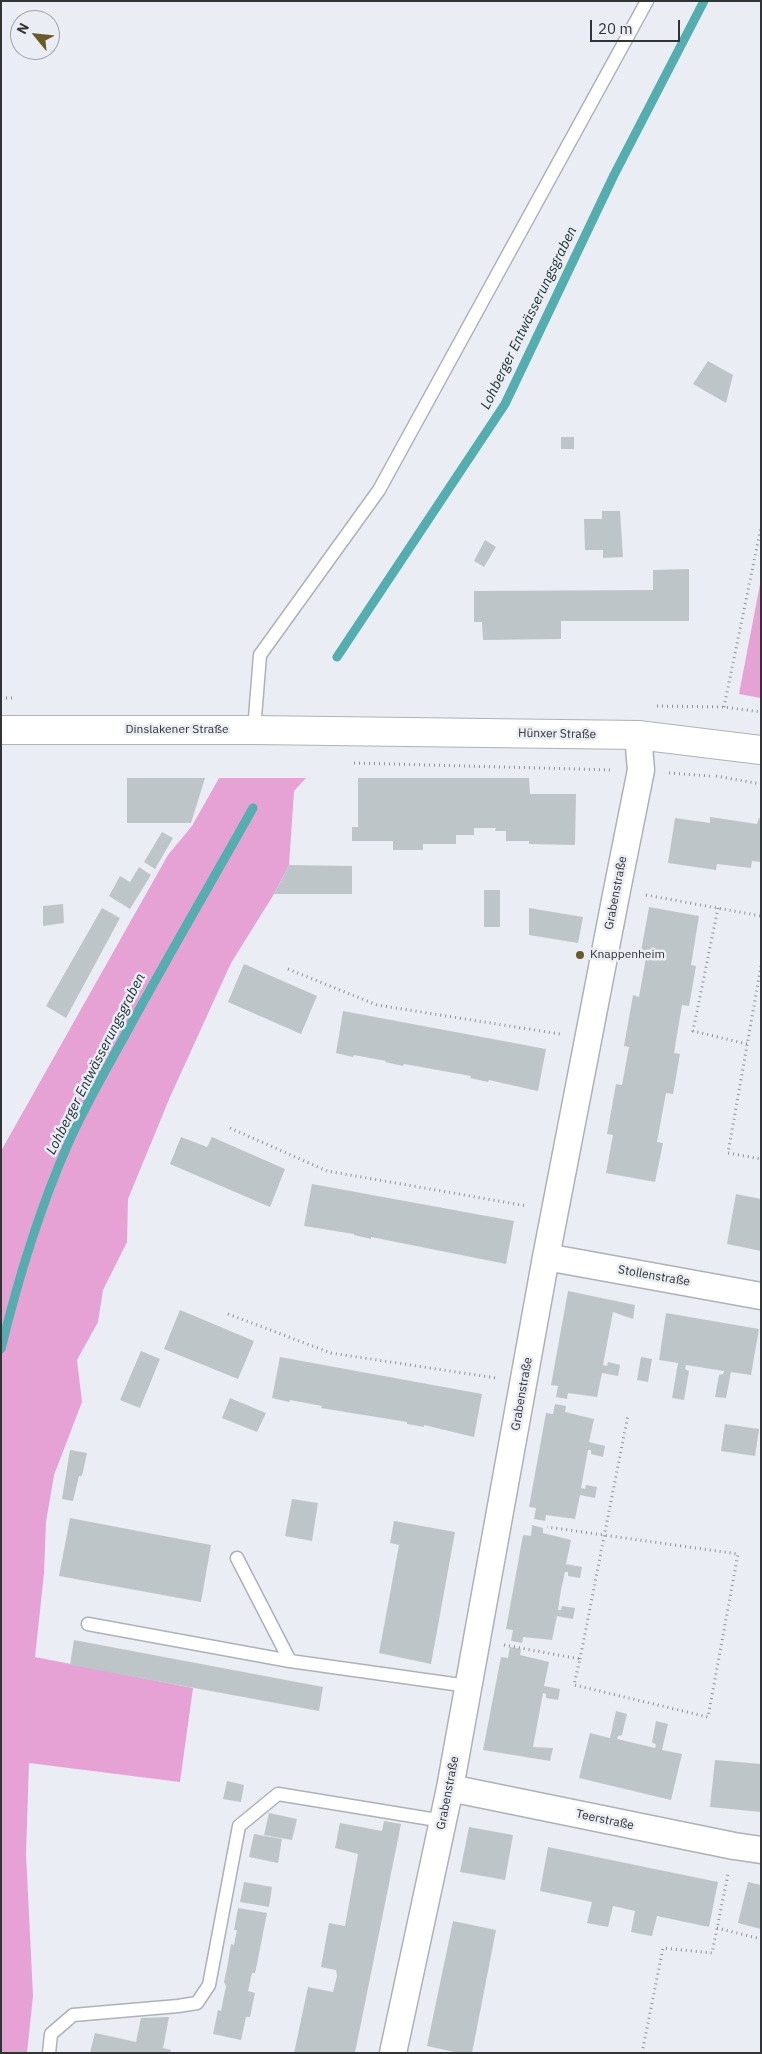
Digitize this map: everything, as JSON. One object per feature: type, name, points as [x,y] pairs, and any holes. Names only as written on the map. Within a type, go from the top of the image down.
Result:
[{"type":"main road","name":"Dinslakener Straße","points":[[1,730],[352,731]]},
{"type":"main road","name":"Hünxer Straße","points":[[352,731],[638,735],[761,750]]},
{"type":"street","name":"Grabenstraße","points":[[393,2053],[450,1788],[546,1257],[616,890],[641,770],[638,735]]},
{"type":"street","name":"Stollenstraße","points":[[546,1257],[761,1296]]},
{"type":"street","name":"Teerstraße","points":[[450,1788],[761,1850]]},
{"type":"lane","points":[[254,730],[260,655],[379,490],[647,1]]},
{"type":"lane","points":[[237,1558],[290,1660]]},
{"type":"lane","points":[[88,1624],[290,1660],[468,1686]]},
{"type":"lane","points":[[49,2053],[51,2034],[74,2016],[197,2003],[209,1985],[239,1826],[278,1794],[443,1821]]},
{"type":"path","points":[[724,706],[761,527]]},
{"type":"path","points":[[354,763],[641,770],[714,776],[761,784]]},
{"type":"path","points":[[616,890],[761,916]]},
{"type":"path","points":[[718,908],[693,1031],[747,1044]]},
{"type":"path","points":[[761,966],[728,1153],[761,1159]]},
{"type":"path","points":[[288,969],[377,1004],[588,1038]]},
{"type":"path","points":[[230,1128],[327,1171],[555,1211]]},
{"type":"path","points":[[228,1314],[331,1353],[524,1383]]},
{"type":"path","points":[[547,1527],[604,1535],[738,1554],[708,1717],[574,1685],[580,1659],[604,1535],[628,1415]]},
{"type":"path","points":[[476,1640],[580,1659]]},
{"type":"path","points":[[642,2053],[663,1948],[712,1953],[734,1846]]},
{"type":"path","points":[[717,1928],[761,1939]]},
{"type":"shaded area","points":[[761,579],[761,698],[739,694]]},
{"type":"shaded area","points":[[219,778],[306,778],[294,791],[289,865],[274,894],[231,963],[170,1097],[128,1199],[127,1242],[103,1290],[98,1322],[77,1360],[82,1402],[54,1475],[46,1522],[44,1573],[35,1657],[193,1688],[180,1782],[29,1763],[26,1854],[33,1996],[27,2053],[1,2053],[1,1151],[168,855],[192,826]]},
{"type":"building","points":[[708,361],[733,375],[726,403],[693,384]]},
{"type":"building","points":[[561,437],[574,437],[574,449],[561,449]]},
{"type":"building","points":[[602,511],[620,511],[623,557],[603,558],[603,550],[585,550],[584,519],[602,519]]},
{"type":"building","points":[[485,540],[496,547],[484,567],[474,561]]},
{"type":"building","points":[[689,569],[689,621],[561,621],[561,639],[483,640],[482,622],[474,622],[474,591],[653,590],[653,570]]},
{"type":"building","points":[[127,778],[205,778],[191,823],[127,823]]},
{"type":"building","points":[[358,778],[529,778],[530,794],[576,794],[575,845],[529,844],[529,841],[506,841],[506,831],[495,831],[496,828],[474,828],[474,835],[456,835],[456,844],[423,844],[423,850],[393,850],[393,841],[352,841],[352,827],[358,827]]},
{"type":"building","points":[[710,817],[757,824],[759,818],[761,818],[761,862],[752,861],[751,868],[717,864],[716,870],[668,863],[675,818],[710,823]]},
{"type":"building","points":[[162,832],[173,838],[155,869],[144,862]]},
{"type":"building","points":[[289,865],[352,866],[352,894],[274,894]]},
{"type":"building","points":[[139,867],[151,875],[130,909],[109,896],[120,876],[130,882]]},
{"type":"building","points":[[484,890],[500,890],[500,927],[484,927]]},
{"type":"building","points":[[63,904],[64,923],[43,926],[43,906]]},
{"type":"building","points":[[649,907],[699,916],[691,965],[696,966],[689,1006],[682,1005],[674,1053],[680,1054],[673,1094],[666,1093],[657,1142],[663,1143],[655,1182],[606,1173],[613,1135],[607,1134],[616,1084],[622,1085],[629,1047],[624,1046],[633,995],[639,997],[646,958],[640,957]]},
{"type":"building","points":[[102,908],[120,918],[66,1018],[46,1006]]},
{"type":"building","points":[[529,908],[583,917],[578,943],[529,935]]},
{"type":"building","points":[[244,964],[317,996],[301,1034],[228,1002]]},
{"type":"building","points":[[343,1011],[546,1049],[538,1091],[489,1080],[488,1082],[470,1078],[471,1076],[404,1064],[403,1066],[386,1061],[336,1053]]},
{"type":"building","points":[[181,1137],[207,1147],[212,1137],[285,1169],[270,1207],[170,1164]]},
{"type":"building","points":[[312,1184],[514,1221],[506,1264],[371,1237],[371,1239],[354,1234],[304,1226]]},
{"type":"building","points":[[736,1194],[761,1199],[761,1251],[727,1244]]},
{"type":"building","points":[[568,1291],[635,1305],[633,1319],[613,1312],[603,1365],[607,1366],[608,1362],[620,1365],[618,1376],[602,1373],[597,1397],[568,1393],[567,1399],[556,1397],[558,1386],[551,1385]]},
{"type":"building","points":[[180,1310],[254,1341],[238,1379],[164,1349]]},
{"type":"building","points":[[666,1313],[759,1329],[751,1375],[731,1372],[726,1398],[715,1397],[719,1375],[723,1374],[724,1371],[686,1365],[685,1369],[689,1371],[684,1400],[672,1398],[678,1363],[659,1360]]},
{"type":"building","points":[[141,1351],[160,1359],[140,1408],[120,1400]]},
{"type":"building","points":[[280,1357],[482,1394],[474,1437],[424,1425],[424,1427],[407,1424],[407,1422],[272,1398]]},
{"type":"building","points":[[641,1357],[652,1359],[648,1382],[637,1380]]},
{"type":"building","points":[[230,1398],[266,1413],[257,1432],[222,1418]]},
{"type":"building","points":[[555,1404],[566,1406],[565,1412],[594,1419],[589,1442],[605,1446],[603,1457],[591,1454],[591,1450],[588,1450],[581,1488],[585,1489],[586,1485],[597,1487],[595,1498],[580,1495],[575,1519],[546,1515],[545,1521],[534,1519],[536,1508],[529,1507],[546,1413],[553,1414]]},
{"type":"building","points":[[725,1424],[759,1429],[755,1456],[721,1451]]},
{"type":"building","points":[[70,1450],[87,1453],[82,1476],[79,1476],[73,1501],[62,1499]]},
{"type":"building","points":[[292,1499],[318,1503],[312,1541],[285,1536]]},
{"type":"building","points":[[70,1518],[211,1545],[201,1602],[59,1576]]},
{"type":"building","points":[[394,1521],[455,1532],[431,1664],[379,1653],[399,1545],[390,1543]]},
{"type":"building","points":[[532,1525],[543,1528],[543,1533],[571,1540],[566,1564],[582,1567],[580,1578],[568,1576],[568,1572],[565,1572],[561,1590],[558,1610],[561,1610],[562,1606],[575,1608],[573,1619],[557,1616],[552,1640],[523,1637],[522,1643],[511,1641],[513,1630],[506,1629],[523,1535],[531,1536]]},
{"type":"building","points":[[74,1640],[323,1687],[319,1711],[70,1665]]},
{"type":"building","points":[[510,1647],[521,1649],[520,1655],[549,1662],[544,1686],[560,1689],[558,1700],[546,1698],[546,1694],[543,1693],[533,1747],[553,1748],[550,1761],[483,1750],[501,1657],[508,1658]]},
{"type":"building","points":[[616,1711],[627,1714],[622,1735],[618,1736],[617,1739],[655,1748],[656,1745],[652,1742],[656,1721],[668,1724],[662,1750],[682,1754],[671,1800],[579,1778],[590,1733],[610,1738]]},
{"type":"building","points":[[715,1760],[761,1764],[761,1812],[710,1807]]},
{"type":"building","points":[[227,1781],[244,1785],[241,1802],[223,1799]]},
{"type":"building","points":[[269,1813],[297,1819],[292,1840],[264,1835]]},
{"type":"building","points":[[384,1821],[401,1824],[355,2053],[294,2053],[308,1987],[333,1992],[337,1976],[336,1970],[321,1967],[329,1923],[345,1926],[358,1854],[335,1848],[340,1823],[382,1831]]},
{"type":"building","points":[[469,1827],[513,1835],[505,1880],[460,1872]]},
{"type":"building","points":[[254,1834],[282,1839],[278,1863],[249,1857]]},
{"type":"building","points":[[548,1847],[718,1882],[709,1927],[657,1916],[652,1936],[631,1932],[635,1911],[613,1906],[608,1927],[587,1923],[592,1902],[540,1891]]},
{"type":"building","points":[[244,1882],[272,1887],[269,1907],[240,1902]]},
{"type":"building","points":[[748,1882],[761,1885],[761,1929],[738,1923]]},
{"type":"building","points":[[238,1908],[267,1913],[255,1973],[252,1973],[248,1991],[255,1993],[250,2017],[246,2017],[241,2040],[213,2034],[218,2010],[221,2011],[226,1986],[224,1982],[231,1944],[234,1945],[237,1930],[234,1930]]},
{"type":"building","points":[[453,1921],[496,1930],[472,2053],[459,2053],[427,2046]]},
{"type":"building","points":[[169,2017],[163,2048],[171,2050],[170,2053],[90,2053],[95,2033],[136,2042],[141,2018]]},
{"type":"waterway","name":"Lohberger Entwässerungsgraben","points":[[337,657],[505,404],[614,175],[704,1]]},
{"type":"waterway","name":"Lohberger Entwässerungsgraben","points":[[1,1349],[22,1271],[39,1219],[57,1169],[75,1129],[145,999],[253,808]]},
{"type":"place","name":"Knappenheim","points":[[580,955]]}]
